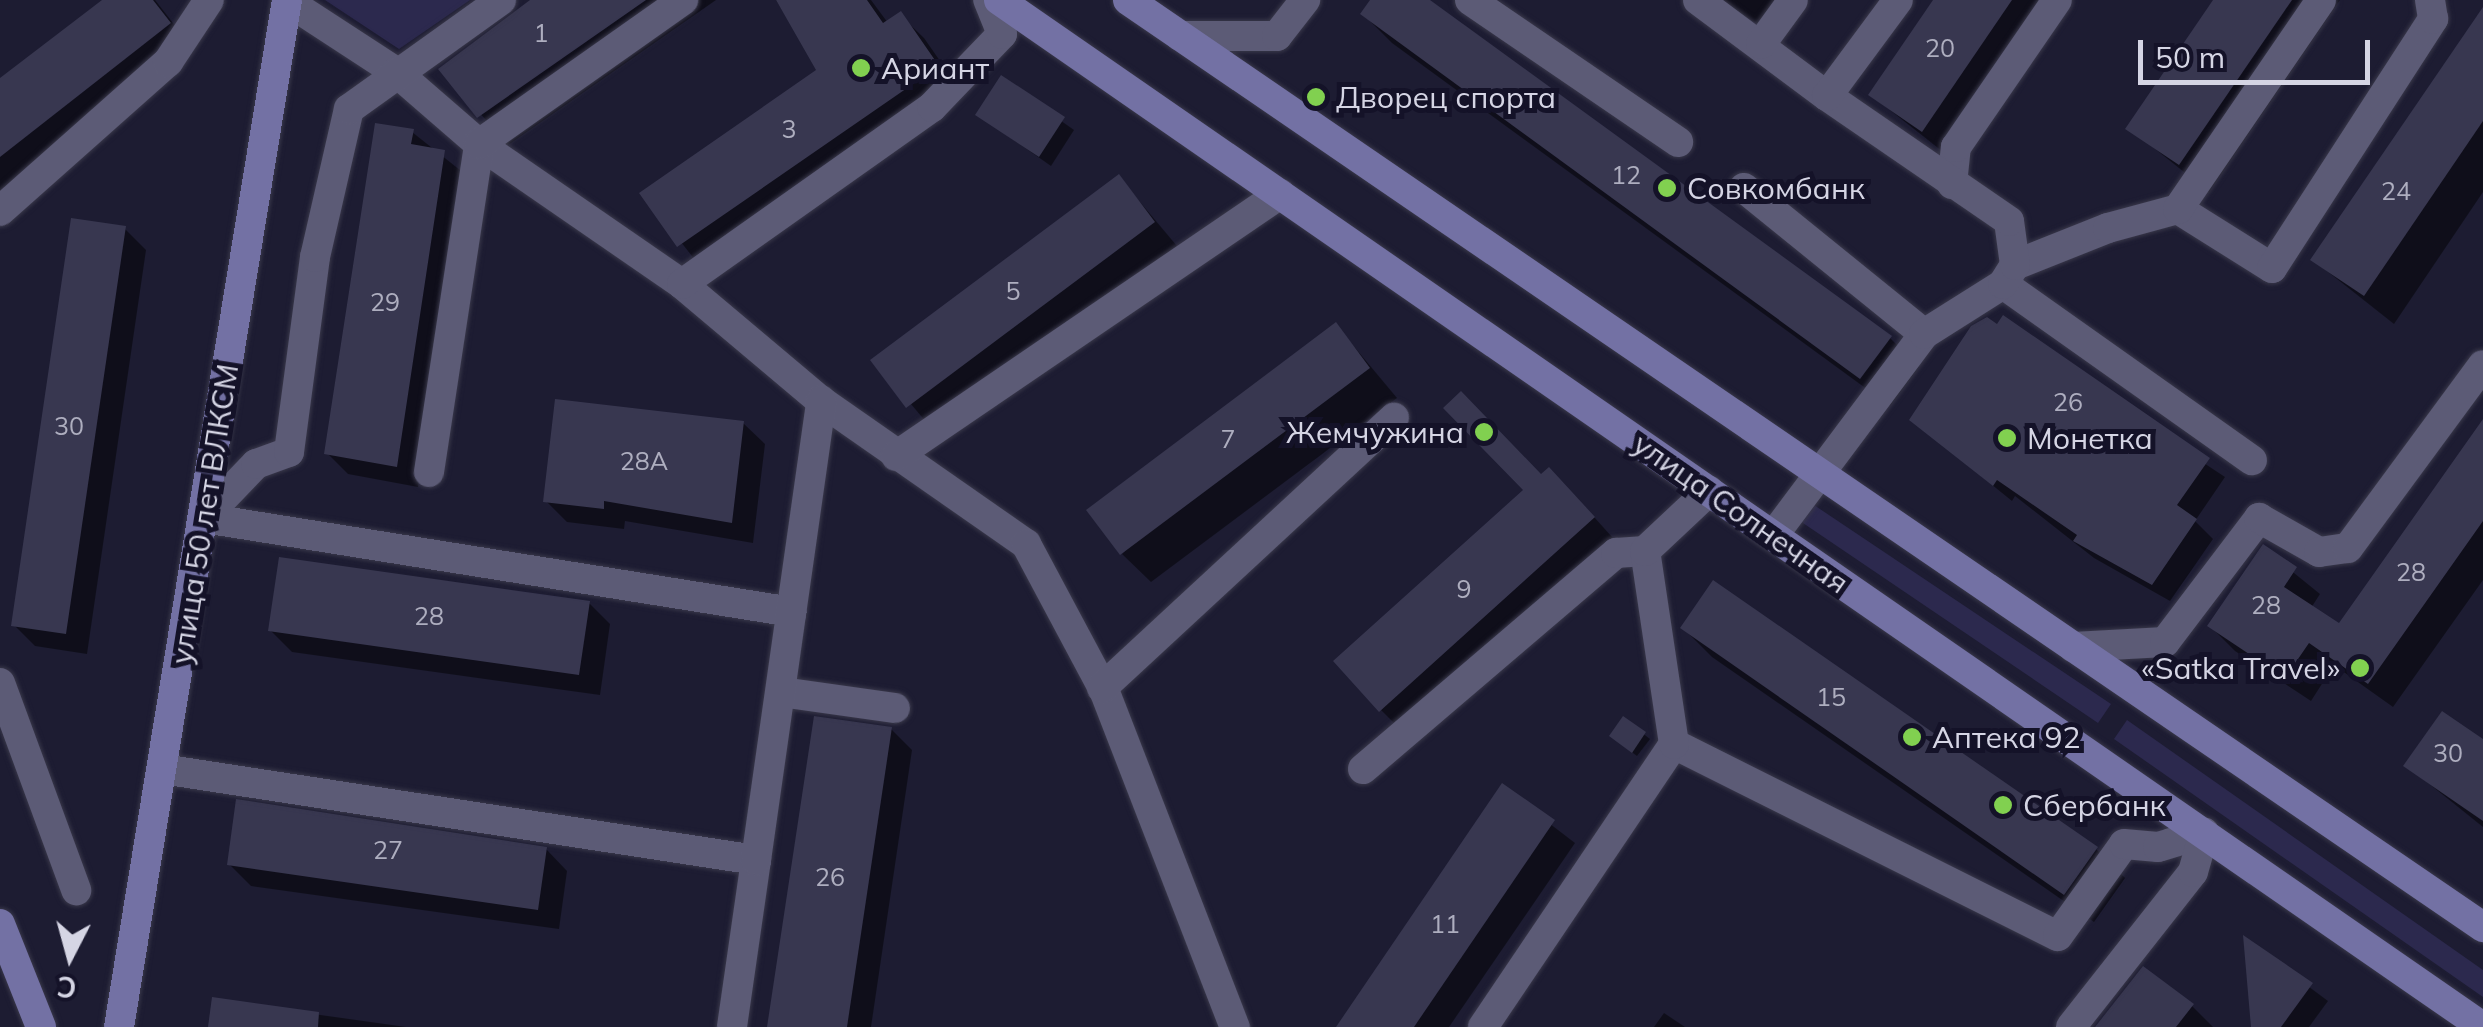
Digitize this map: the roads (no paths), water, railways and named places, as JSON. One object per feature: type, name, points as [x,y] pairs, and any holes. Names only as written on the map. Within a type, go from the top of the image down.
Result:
[{"type":"main road","name":"улица Солнечная","points":[[999,0],[2483,1027]]},
{"type":"main road","points":[[1128,0],[2483,926]]},
{"type":"main road","name":"улица 50 лет ВЛКСМ","points":[[119,1027],[287,1]]},
{"type":"main road","points":[[0,924],[41,1027]]},
{"type":"street","points":[[0,211],[168,62],[209,0]]},
{"type":"street","points":[[204,518],[256,464],[289,452],[315,256],[349,108],[501,0]]},
{"type":"street","points":[[428,472],[480,144],[682,0]]},
{"type":"street","points":[[682,284],[932,108],[1002,34],[988,0]]},
{"type":"street","points":[[1180,36],[1277,36],[1305,0]]},
{"type":"street","points":[[1470,0],[1678,142]]},
{"type":"street","points":[[1698,0],[1827,96],[2009,221],[2009,274]]},
{"type":"street","points":[[1762,44],[1794,0]]},
{"type":"street","points":[[1827,96],[1898,0]]},
{"type":"street","points":[[1952,184],[1956,147],[2058,0]]},
{"type":"street","points":[[1773,536],[1924,334],[2009,274],[2108,228],[2178,210],[2322,0]]},
{"type":"street","points":[[2178,210],[2272,268],[2433,19],[2430,0]]},
{"type":"street","points":[[287,1],[396,72],[480,144],[682,284],[821,401],[1026,544],[1102,688],[1234,1027]]},
{"type":"street","points":[[1744,188],[1924,334]]},
{"type":"street","points":[[896,456],[1280,194]]},
{"type":"street","points":[[2009,274],[2252,460]]},
{"type":"street","points":[[2073,646],[2165,642],[2245,528],[2259,518],[2319,552],[2348,548],[2483,364]]},
{"type":"street","points":[[732,1027],[821,401]]},
{"type":"street","points":[[1102,688],[1394,418]]},
{"type":"street","points":[[1362,769],[1616,553],[1645,551],[1709,492]]},
{"type":"street","points":[[204,518],[792,612]]},
{"type":"street","points":[[1483,1027],[1674,744],[1645,551]]},
{"type":"street","points":[[0,683],[76,890]]},
{"type":"street","points":[[781,692],[895,708]]},
{"type":"street","points":[[1674,744],[2058,936],[2124,844],[2158,847],[2204,833]]},
{"type":"street","points":[[162,769],[756,860]]},
{"type":"street","points":[[2071,1027],[2193,872],[2204,833]]},
{"type":"place","name":"Ариант","points":[[861,68]]},
{"type":"place","name":"Дворец спорта","points":[[1316,97]]},
{"type":"place","name":"Совкомбанк","points":[[1667,188]]},
{"type":"place","name":"Жемчужина","points":[[1484,432]]},
{"type":"place","name":"Монетка","points":[[2007,438]]},
{"type":"place","name":"«Satka Travel»","points":[[2360,668]]},
{"type":"place","name":"Аптека 92","points":[[1912,737]]},
{"type":"place","name":"Сбербанк","points":[[2003,805]]}]
